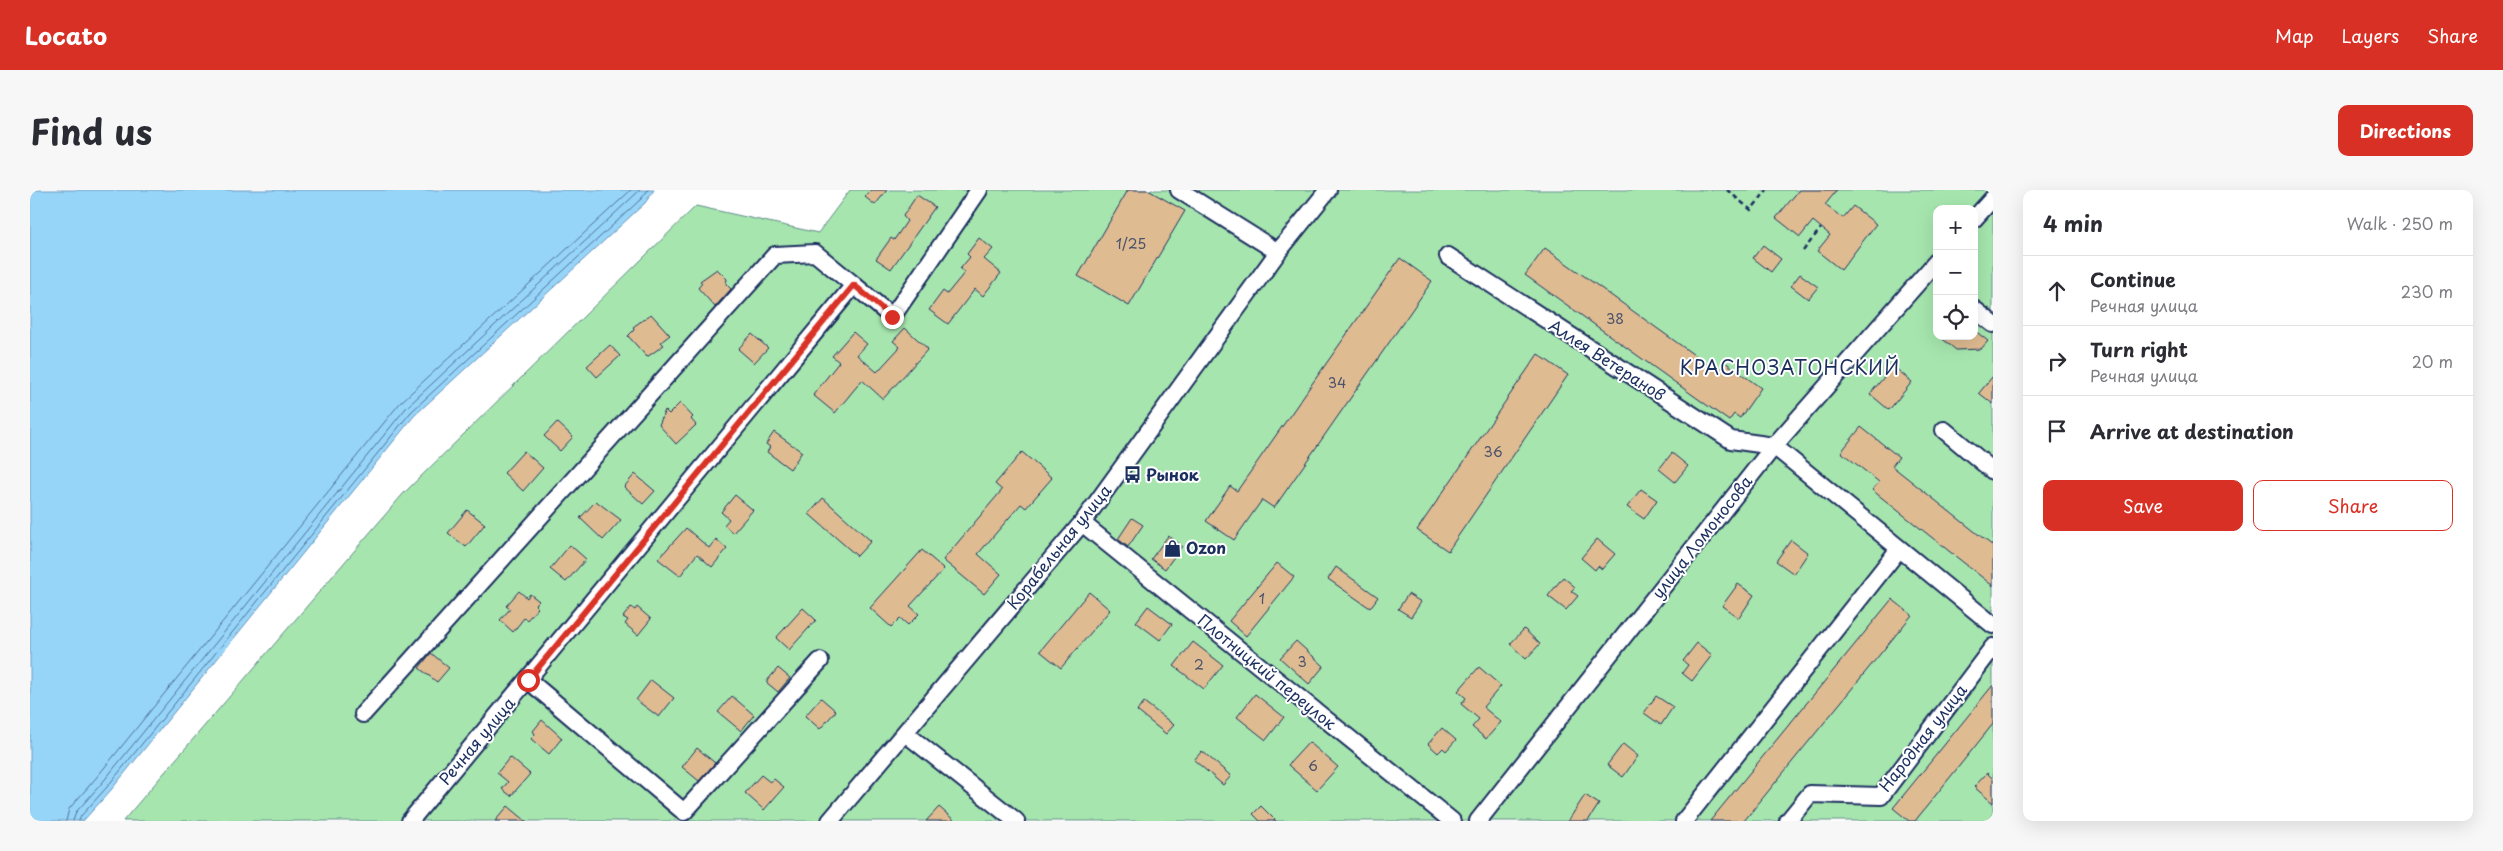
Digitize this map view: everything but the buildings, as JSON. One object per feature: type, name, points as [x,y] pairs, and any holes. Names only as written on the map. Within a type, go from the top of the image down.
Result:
[{"type":"street","points":[[363,714],[775,255],[815,253],[892,317],[979,190]]},
{"type":"street","points":[[1179,190],[1278,252]]},
{"type":"street","name":"Корабельная улица","points":[[830,821],[1082,522],[1278,252],[1328,190]]},
{"type":"street","points":[[1978,215],[1993,198]]},
{"type":"street","name":"Аллея Ветеранов","points":[[1448,256],[1731,440],[1774,446]]},
{"type":"street","name":"улица Ломоносова","points":[[1478,821],[1774,446],[1933,271]]},
{"type":"street","name":"Речная улица","points":[[410,821],[854,285]]},
{"type":"street","points":[[1978,312],[1993,324]]},
{"type":"street","points":[[1944,430],[1993,471]]},
{"type":"street","points":[[1774,446],[1993,625]]},
{"type":"street","name":"Плотницкий переулок","points":[[1082,522],[1452,821]]},
{"type":"street","points":[[1684,821],[1899,549]]},
{"type":"street","name":"Народная улица","points":[[1788,821],[1810,794],[1881,796],[1993,647]]},
{"type":"street","points":[[528,680],[684,812],[820,661]]},
{"type":"street","points":[[906,733],[1016,821]]},
{"type":"path","points":[[1727,190],[1751,210],[1767,190]]},
{"type":"path","points":[[1803,251],[1821,228]]},
{"type":"green space","points":[[850,190],[1993,190],[1993,821],[123,821],[403,494],[696,206],[818,233]]},
{"type":"water","points":[[30,190],[654,190],[645,203],[414,416],[111,790],[83,821],[30,821]]},
{"type":"place","name":"Рынок","points":[[1132,475]]},
{"type":"place","name":"Ozon","points":[[1172,548]]},
{"type":"district","name":"КРАСНОЗАТОНСКИЙ","points":[[1790,368]]},
{"type":"route","points":[[528,680],[854,285],[892,317]]}]
